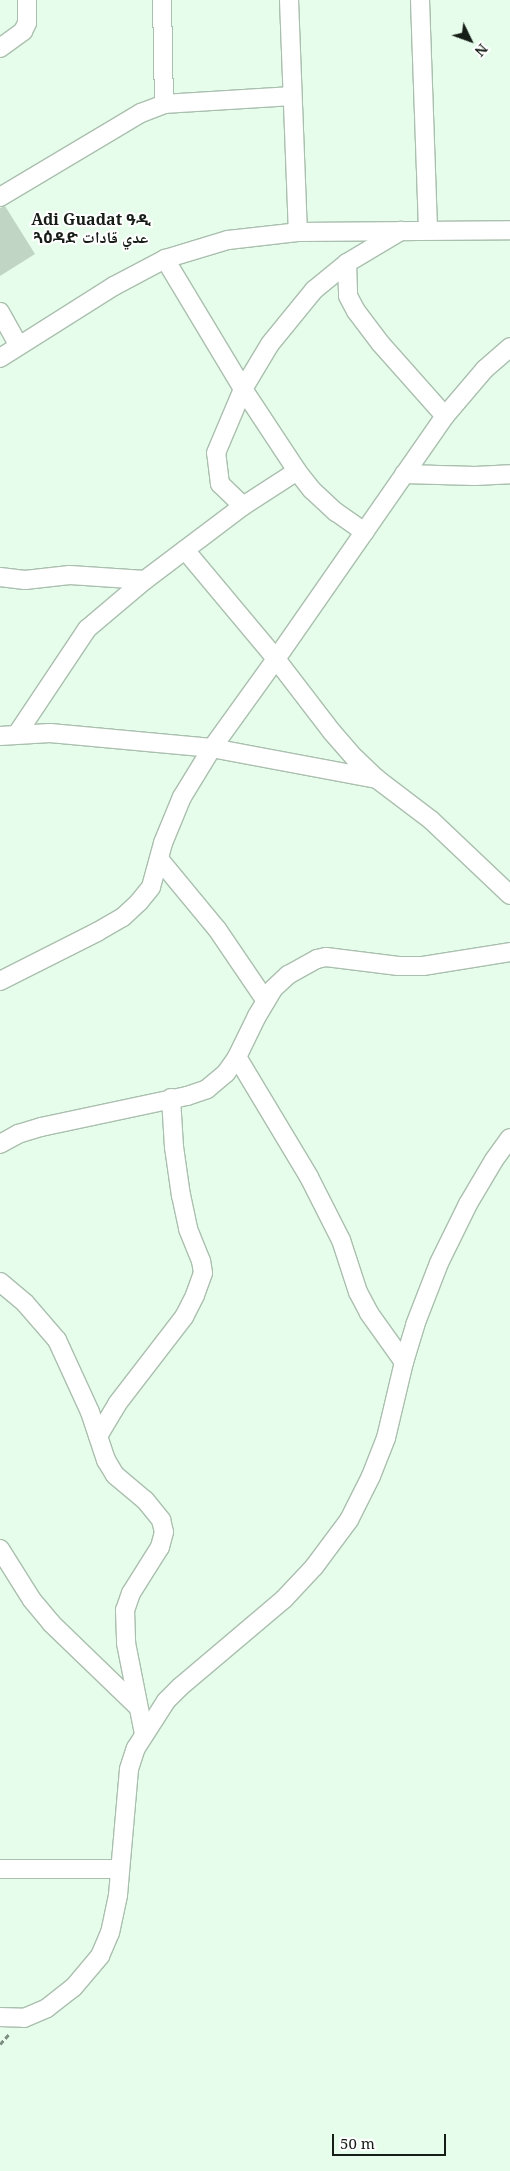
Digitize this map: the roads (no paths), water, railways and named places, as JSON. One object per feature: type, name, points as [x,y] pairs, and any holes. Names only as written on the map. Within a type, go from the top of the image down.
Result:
[{"type":"street","points":[[0,48],[23,31],[27,23],[27,0]]},
{"type":"street","points":[[162,0],[164,104]]},
{"type":"street","points":[[289,0],[298,232]]},
{"type":"street","points":[[420,0],[428,230]]},
{"type":"street","points":[[0,196],[141,113],[164,104],[292,96]]},
{"type":"street","points":[[243,506],[220,484],[216,453],[243,389],[270,344],[314,290],[348,263],[402,230]]},
{"type":"street","points":[[0,358],[114,286],[165,259],[228,240],[298,232],[510,230]]},
{"type":"street","points":[[165,259],[243,389],[297,471],[312,490],[336,512],[365,532]]},
{"type":"street","points":[[348,263],[348,296],[356,311],[380,344],[445,416]]},
{"type":"street","points":[[0,312],[18,345]]},
{"type":"street","points":[[0,981],[123,917],[140,902],[151,887],[159,859],[182,797],[212,748],[445,416],[485,369],[510,348]]},
{"type":"street","points":[[8,735],[88,629],[145,580],[243,506],[297,471]]},
{"type":"street","points":[[404,474],[475,476],[510,474]]},
{"type":"street","points":[[185,550],[276,659],[332,732],[376,779],[431,820],[510,895]]},
{"type":"street","points":[[0,577],[25,580],[70,576],[145,580]]},
{"type":"street","points":[[8,735],[50,734],[212,748],[376,779]]},
{"type":"street","points":[[159,859],[217,929],[266,1001]]},
{"type":"street","points":[[0,1144],[18,1134],[40,1127],[207,1089],[226,1073],[237,1057],[273,989],[288,975],[305,964],[326,957],[398,966],[423,966],[510,952]]},
{"type":"street","points":[[237,1057],[309,1177],[341,1240],[358,1292],[369,1313],[404,1362]]},
{"type":"street","points":[[98,1436],[122,1397],[184,1317],[196,1295],[203,1273],[201,1262],[188,1228],[181,1196],[174,1146],[171,1098]]},
{"type":"street","points":[[7,2022],[24,2018],[47,2008],[73,1988],[100,1956],[110,1934],[118,1895],[129,1769],[136,1748],[166,1701],[284,1599],[314,1567],[349,1520],[371,1476],[386,1438],[415,1325],[453,1231],[494,1160],[510,1138]]},
{"type":"street","points":[[0,1282],[25,1303],[57,1340],[90,1412],[106,1460],[115,1475],[145,1500],[161,1520],[164,1532],[160,1547],[131,1593],[125,1610],[126,1643],[144,1734]]},
{"type":"street","points":[[0,1549],[32,1600],[51,1623],[137,1706]]},
{"type":"street","points":[[0,1869],[120,1869]]},
{"type":"district","name":"Adi Guadat ዓዲ ጓዕዳድ عدي قادات","points":[[91,228]]}]
